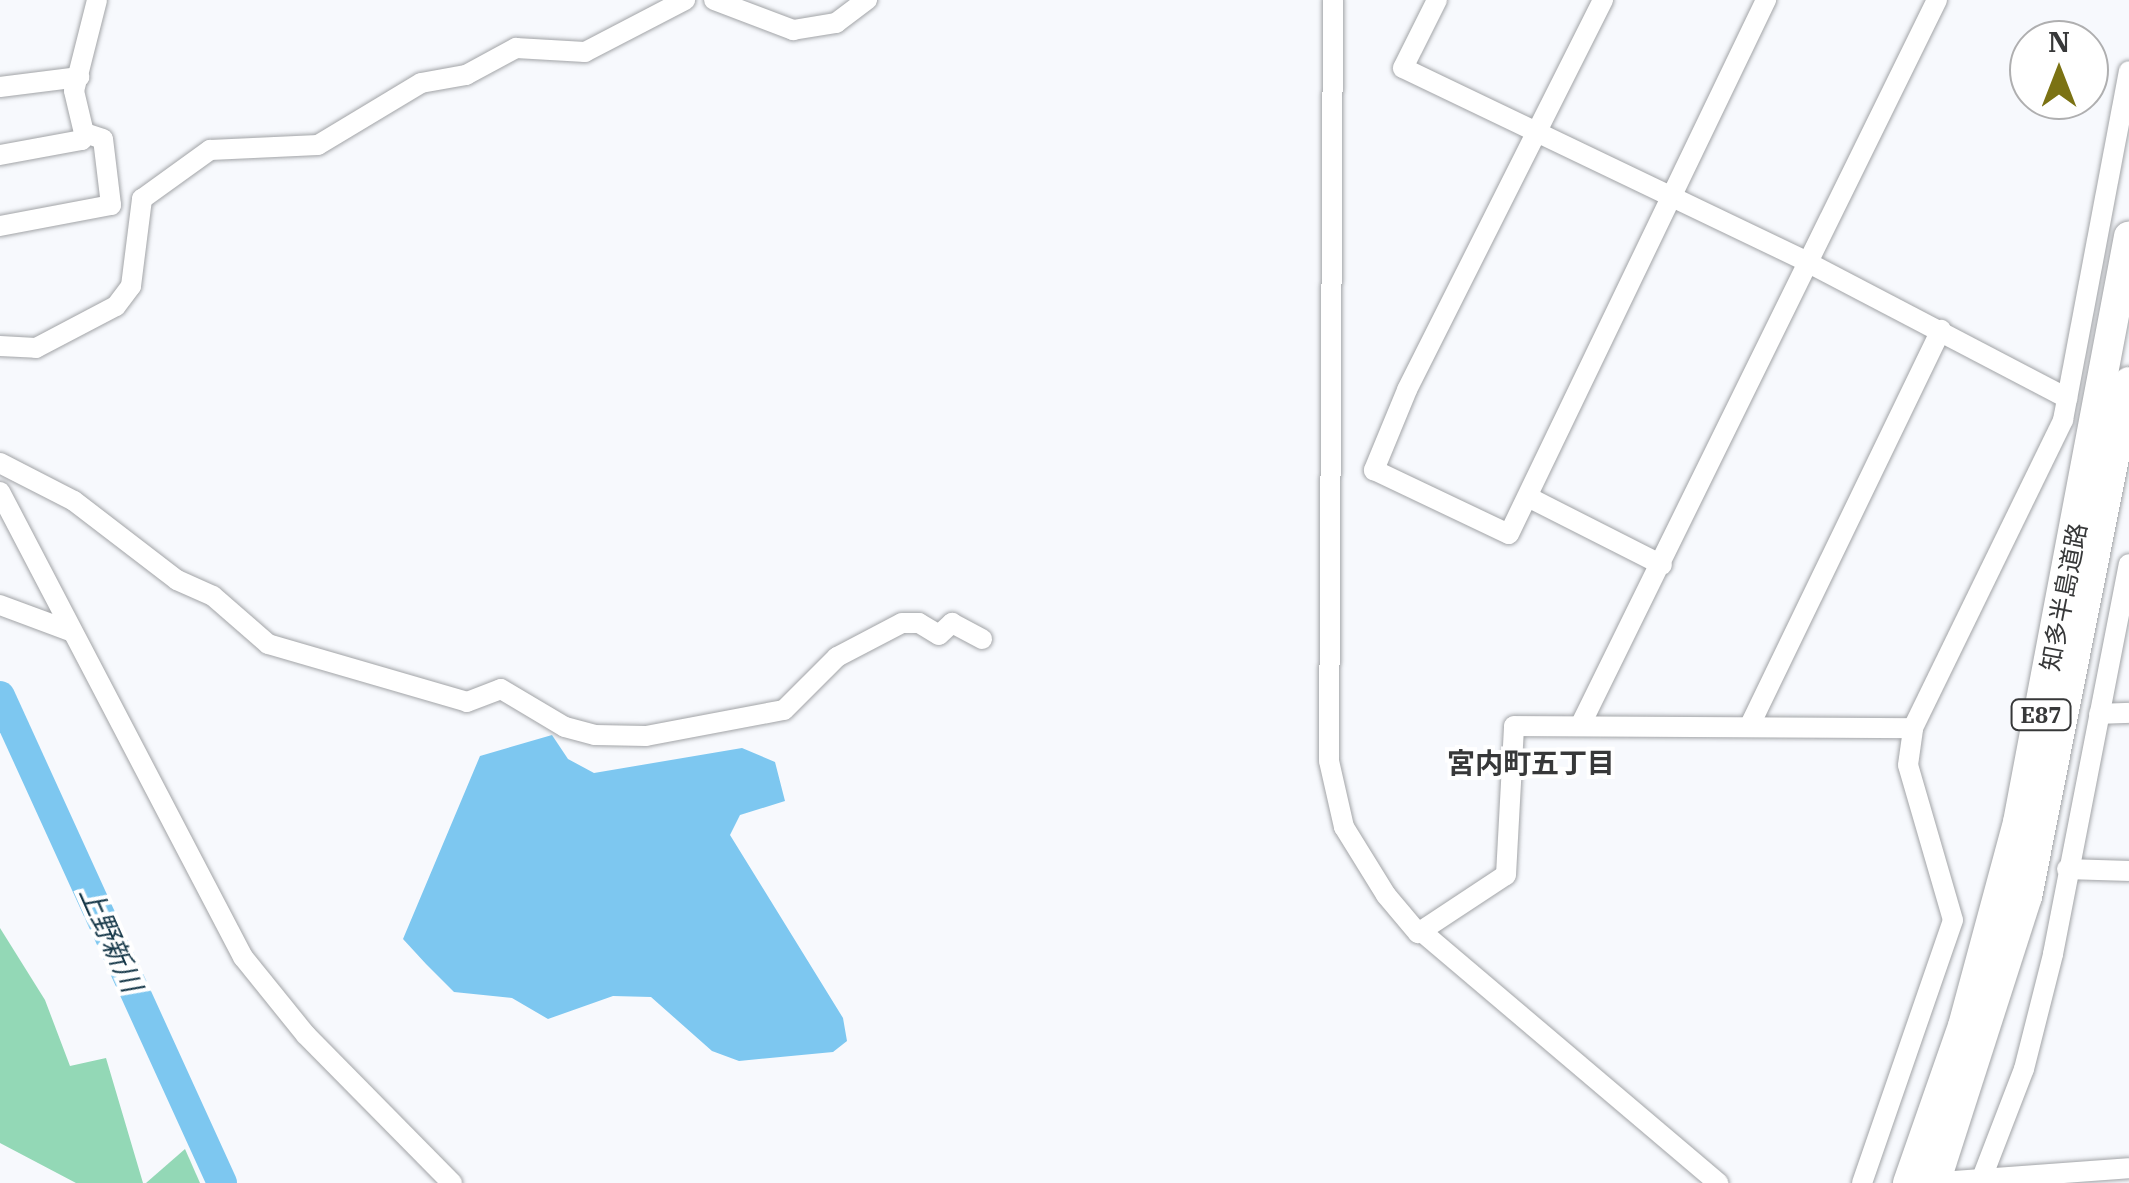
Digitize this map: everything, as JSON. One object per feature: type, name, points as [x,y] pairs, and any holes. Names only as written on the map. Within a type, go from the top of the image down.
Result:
[{"type":"highway","name":"知多半島道路","points":[[1908,1183],[1963,1026],[2018,822],[2129,236]]},
{"type":"highway","name":"知多半島道路","points":[[1945,1182],[2031,878],[2129,382]]},
{"type":"street","points":[[0,155],[82,140],[84,133],[74,91],[97,0]]},
{"type":"street","points":[[0,346],[36,348],[116,306],[131,286],[142,199],[210,150],[318,146],[421,83],[466,76],[516,48],[585,52],[685,0]]},
{"type":"street","points":[[714,0],[793,30],[836,23],[867,0]]},
{"type":"street","points":[[1333,0],[1329,761],[1344,827],[1386,895],[1421,931],[1718,1183]]},
{"type":"street","points":[[1437,0],[1403,68],[1538,130],[1942,330],[2067,398]]},
{"type":"street","points":[[1602,0],[1406,390],[1374,470],[1509,534],[1766,0]]},
{"type":"street","points":[[1580,726],[1937,0]]},
{"type":"street","points":[[1863,1183],[1951,927],[1908,765],[1913,728],[2063,420],[2129,71]]},
{"type":"street","points":[[0,87],[78,78]]},
{"type":"street","points":[[0,226],[111,205],[102,139],[84,133]]},
{"type":"street","points":[[1750,725],[1942,330]]},
{"type":"street","points":[[0,463],[74,501],[178,580],[213,596],[268,644],[467,702],[501,689],[565,727],[594,735],[646,736],[784,710],[814,675],[902,622],[920,622],[939,635],[952,623],[982,639]]},
{"type":"street","points":[[0,492],[243,957],[306,1036],[452,1183]]},
{"type":"street","points":[[1528,497],[1662,565]]},
{"type":"street","points":[[1982,1180],[2024,1070],[2053,954],[2099,714],[2124,617],[2129,564]]},
{"type":"street","points":[[0,606],[70,632]]},
{"type":"street","points":[[2099,714],[2129,713]]},
{"type":"street","points":[[1421,931],[1506,875],[1514,726],[1913,728]]},
{"type":"street","points":[[2067,869],[2129,871]]},
{"type":"street","points":[[1951,927],[1973,933]]},
{"type":"street","points":[[2030,948],[2053,954]]},
{"type":"street","points":[[1945,1182],[2129,1168]]},
{"type":"green space","points":[[0,928],[45,1000],[70,1066],[106,1058],[143,1183],[76,1183],[0,1143]]},
{"type":"green space","points":[[185,1149],[200,1183],[146,1183]]},
{"type":"water","points":[[552,735],[568,759],[594,773],[742,748],[775,762],[785,801],[740,815],[730,835],[843,1018],[847,1041],[833,1052],[739,1061],[712,1051],[651,997],[613,996],[548,1019],[512,998],[454,992],[426,964],[403,939],[480,756]]},
{"type":"waterway","name":"上野新川","points":[[0,696],[222,1183]]},
{"type":"district","name":"宮内町五丁目","points":[[1531,763]]}]
